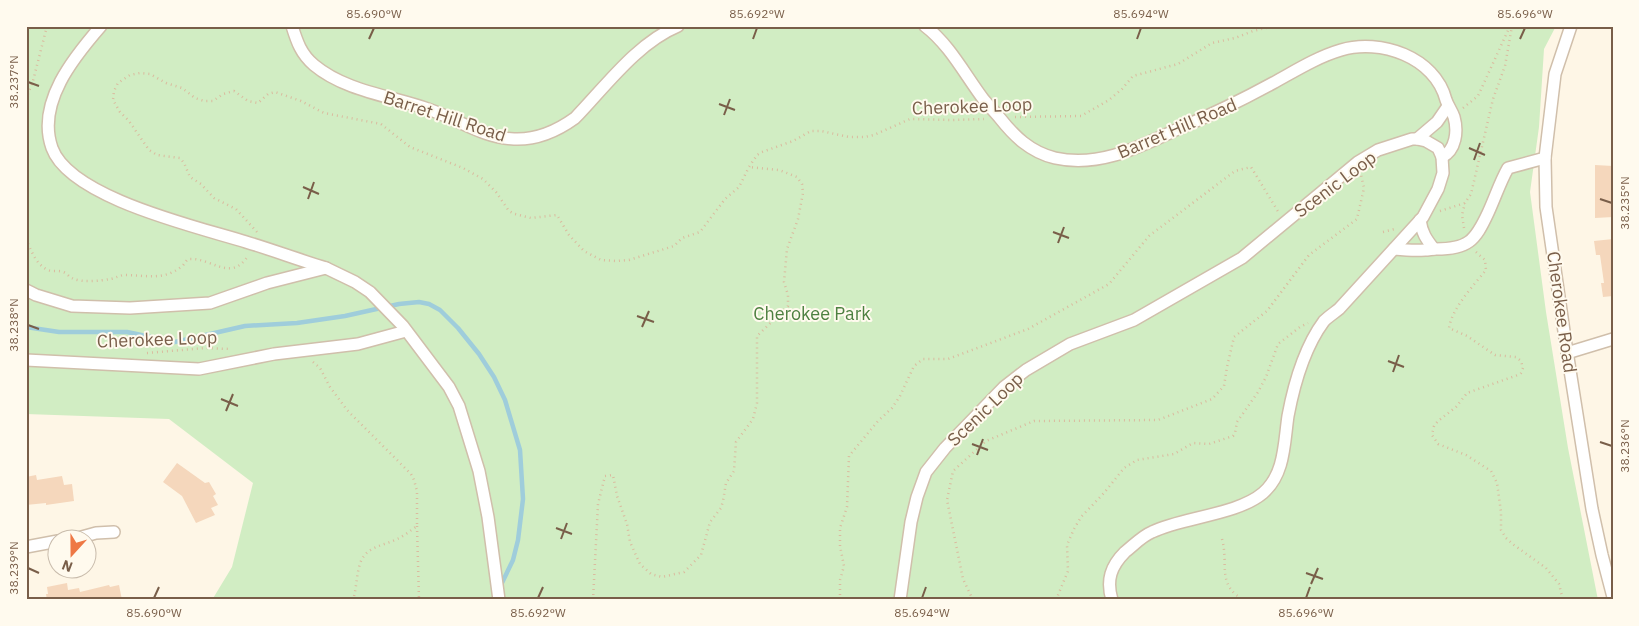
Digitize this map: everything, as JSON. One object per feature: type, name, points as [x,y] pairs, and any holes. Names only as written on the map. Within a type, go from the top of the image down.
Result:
[{"type":"street","points":[[101,26],[83,47],[65,74],[54,100],[49,128],[50,139],[52,148],[61,162],[72,174],[87,184],[127,204],[326,268],[355,282],[370,292],[405,328],[449,387],[459,406],[479,471],[500,600]]},
{"type":"street","name":"Barret Hill Road","points":[[292,26],[304,55],[315,66],[342,83],[430,109],[493,136],[516,139],[552,132],[564,126],[638,52],[678,26]]},
{"type":"street","name":"Barret Hill Road","points":[[925,26],[937,36],[955,58],[984,100],[1000,117],[1005,126],[1022,142],[1043,154],[1070,160],[1091,160],[1117,155],[1230,107],[1318,59],[1340,50],[1378,46],[1399,52],[1423,66],[1439,85],[1446,97],[1456,127],[1453,147],[1448,154],[1442,157]]},
{"type":"street","name":"Cherokee Road","points":[[1571,26],[1555,74],[1545,158],[1546,207],[1592,509],[1613,597]]},
{"type":"street","points":[[1417,139],[1451,110]]},
{"type":"street","points":[[1112,600],[1110,586],[1111,571],[1118,560],[1139,540],[1152,532],[1226,510],[1253,499],[1273,482],[1281,462],[1296,379],[1311,345],[1325,320],[1339,309],[1421,218],[1438,189],[1442,173],[1442,157],[1438,148],[1426,141],[1417,139]]},
{"type":"street","name":"Scenic Loop","points":[[900,600],[911,522],[926,472],[945,448],[1004,387],[1026,370],[1070,344],[1134,320],[1234,263],[1358,162],[1378,150],[1417,139]]},
{"type":"street","points":[[1394,249],[1450,249],[1467,244],[1481,226],[1500,181],[1508,168],[1545,158]]},
{"type":"street","points":[[1421,218],[1425,239],[1434,249]]},
{"type":"street","points":[[26,290],[72,306],[130,308],[210,303],[267,283],[326,268]]},
{"type":"street","points":[[26,360],[199,369],[259,356],[358,344],[405,328]]},
{"type":"street","points":[[1567,353],[1613,339]]},
{"type":"street","points":[[98,533],[114,532]]},
{"type":"street","points":[[26,546],[48,543]]},
{"type":"path","points":[[26,99],[33,82],[47,26]]},
{"type":"path","name":"Cherokee Loop","points":[[256,245],[260,237],[257,232],[236,209],[214,198],[201,184],[190,177],[182,160],[177,157],[157,155],[149,150],[114,103],[114,90],[118,83],[134,73],[150,74],[166,83],[182,88],[195,98],[208,101],[213,101],[223,94],[234,91],[248,102],[258,103],[268,94],[275,92],[324,112],[381,124],[410,147],[463,168],[483,179],[496,192],[509,211],[531,218],[557,215],[569,235],[584,252],[601,260],[616,261],[640,257],[674,246],[682,238],[700,232],[725,199],[739,187],[754,159],[762,152],[793,141],[811,131],[865,138],[910,119],[951,120],[1081,116],[1109,100],[1133,76],[1178,64],[1212,43],[1274,26]]},
{"type":"path","points":[[1451,110],[1478,96],[1511,26]]},
{"type":"path","points":[[1511,26],[1505,66],[1493,99],[1474,185],[1462,218],[1467,244],[1485,260],[1486,270],[1464,298],[1452,318],[1449,328],[1467,336],[1491,353],[1516,357],[1521,360],[1524,368],[1518,376],[1466,393],[1456,407],[1438,421],[1434,426],[1432,435],[1438,444],[1466,455],[1491,471],[1497,483],[1501,512],[1501,530],[1514,545],[1546,568],[1559,584],[1563,600]]},
{"type":"path","points":[[973,600],[963,579],[947,500],[953,471],[986,441],[1034,421],[1158,420],[1212,399],[1224,386],[1226,367],[1234,337],[1268,310],[1309,255],[1356,219],[1364,188],[1358,162]]},
{"type":"path","points":[[593,600],[598,504],[605,476],[613,475],[617,496],[627,524],[630,542],[640,564],[651,574],[662,577],[684,572],[701,555],[710,522],[721,508],[726,483],[734,471],[736,442],[753,419],[757,403],[757,336],[788,306],[788,295],[784,282],[788,249],[798,219],[803,192],[802,184],[797,177],[778,170],[749,167]]},
{"type":"path","points":[[840,600],[840,580],[844,566],[840,546],[840,528],[848,507],[849,456],[892,408],[900,396],[914,366],[924,360],[948,359],[1028,329],[1109,284],[1148,236],[1235,171],[1251,167],[1285,222]]},
{"type":"path","points":[[1421,218],[1432,216],[1445,209],[1466,203]]},
{"type":"path","points":[[26,239],[28,247],[47,270],[60,271],[71,278],[85,281],[111,279],[122,275],[155,278],[174,272],[188,259],[207,262],[223,269],[235,268],[246,260],[256,245]]},
{"type":"path","points":[[1056,600],[1068,571],[1067,545],[1074,529],[1081,517],[1124,468],[1137,460],[1174,454],[1193,443],[1209,444],[1233,436],[1237,422],[1266,377],[1278,344],[1300,326],[1315,320]]},
{"type":"path","name":"Cherokee Loop","points":[[143,354],[205,348],[238,350]]},
{"type":"path","points":[[295,351],[320,368],[330,387],[347,410],[411,474],[414,480],[417,491],[416,526],[419,600]]},
{"type":"path","points":[[353,600],[361,563],[367,553],[375,547],[399,538],[416,526]]},
{"type":"path","points":[[1222,539],[1225,554],[1224,574],[1226,582],[1231,591],[1244,600]]},
{"type":"green space","name":"Cherokee Park","points":[[26,26],[1556,26],[1544,49],[1539,127],[1530,192],[1546,312],[1568,448],[1598,600],[212,600],[232,567],[253,483],[169,419],[26,414]]},
{"type":"building","points":[[1595,165],[1613,166],[1613,217],[1595,218]]},
{"type":"building","points":[[1613,239],[1613,296],[1603,297],[1601,283],[1604,283],[1600,255],[1596,255],[1594,241]]},
{"type":"building","points":[[177,463],[205,483],[209,482],[216,494],[213,496],[218,505],[211,508],[215,515],[196,523],[182,496],[163,482]]},
{"type":"building","points":[[36,475],[37,480],[62,476],[64,485],[72,484],[74,501],[46,505],[46,503],[26,505],[26,477]]},
{"type":"building","points":[[67,583],[68,590],[79,588],[80,592],[109,585],[110,587],[119,585],[122,600],[47,600],[47,587]]},
{"type":"waterway","points":[[26,327],[59,332],[127,332],[175,342],[245,326],[297,323],[345,316],[399,304],[419,302],[429,304],[440,310],[458,328],[479,354],[494,377],[505,400],[520,450],[523,499],[518,540],[513,560],[500,587]]}]
